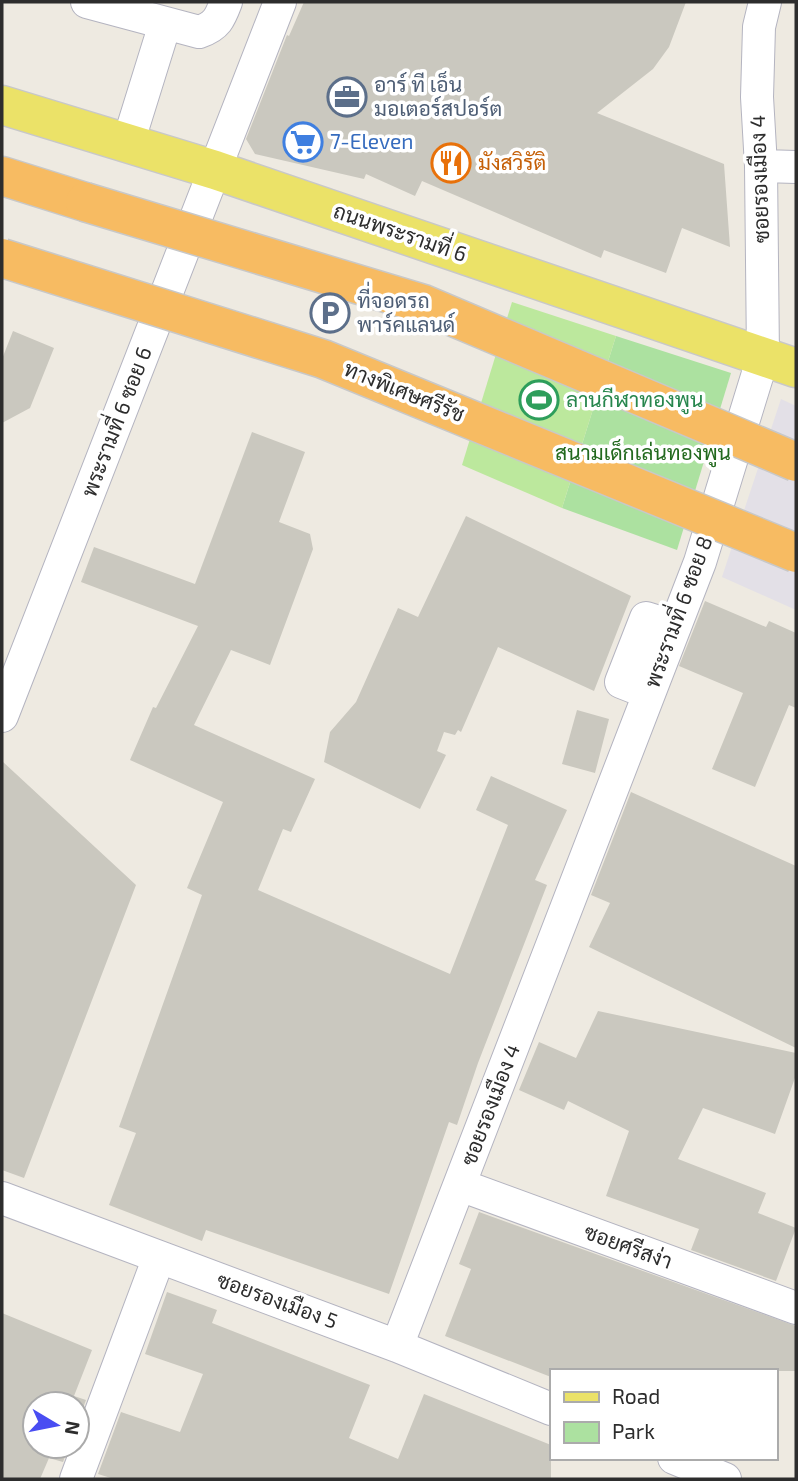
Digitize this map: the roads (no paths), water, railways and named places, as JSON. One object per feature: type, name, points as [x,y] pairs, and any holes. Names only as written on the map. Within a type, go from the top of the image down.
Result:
[{"type":"highway","points":[[2,176],[423,304],[796,462]]},
{"type":"highway","name":"ทางพิเศษศรีรัช","points":[[2,258],[323,359],[796,553]]},
{"type":"main road","name":"ถนนพระรามที่ 6","points":[[2,105],[215,170],[779,363]]},
{"type":"street","points":[[87,2],[199,32],[211,28],[220,17],[226,2]]},
{"type":"street","name":"พระรามที่ 6 ซอย 6","points":[[2,716],[280,2]]},
{"type":"street","name":"ซอยรองเมือง 4","points":[[765,2],[759,27],[757,97],[779,363]]},
{"type":"street","points":[[128,143],[165,24]]},
{"type":"street","points":[[761,166],[796,167]]},
{"type":"street","name":"พระรามที่ 6 ซอย 8","points":[[584,863],[699,562],[779,363]]},
{"type":"street","name":"ซอยรองเมือง 4","points":[[397,1346],[584,863]]},
{"type":"street","name":"ซอยศรีสง่า","points":[[460,1185],[796,1308]]},
{"type":"street","name":"ซอยรองเมือง 5","points":[[2,1198],[397,1346],[550,1409]]},
{"type":"street","points":[[76,1479],[159,1257]]},
{"type":"street","points":[[679,1460],[725,1479]]},
{"type":"place","name":"อาร์ ที เอ็น มอเตอร์สปอร์ต","points":[[347,97]]},
{"type":"place","name":"7-Eleven","points":[[303,142]]},
{"type":"place","name":"มังสวิรัติ","points":[[451,163]]},
{"type":"place","name":"ที่จอดรถ พาร์คแลนด์","points":[[330,313]]},
{"type":"place","name":"ลานกีฬาทองพูน","points":[[539,400]]},
{"type":"park label","name":"สนามเด็กเล่นทองพูน","points":[[643,453]]}]
